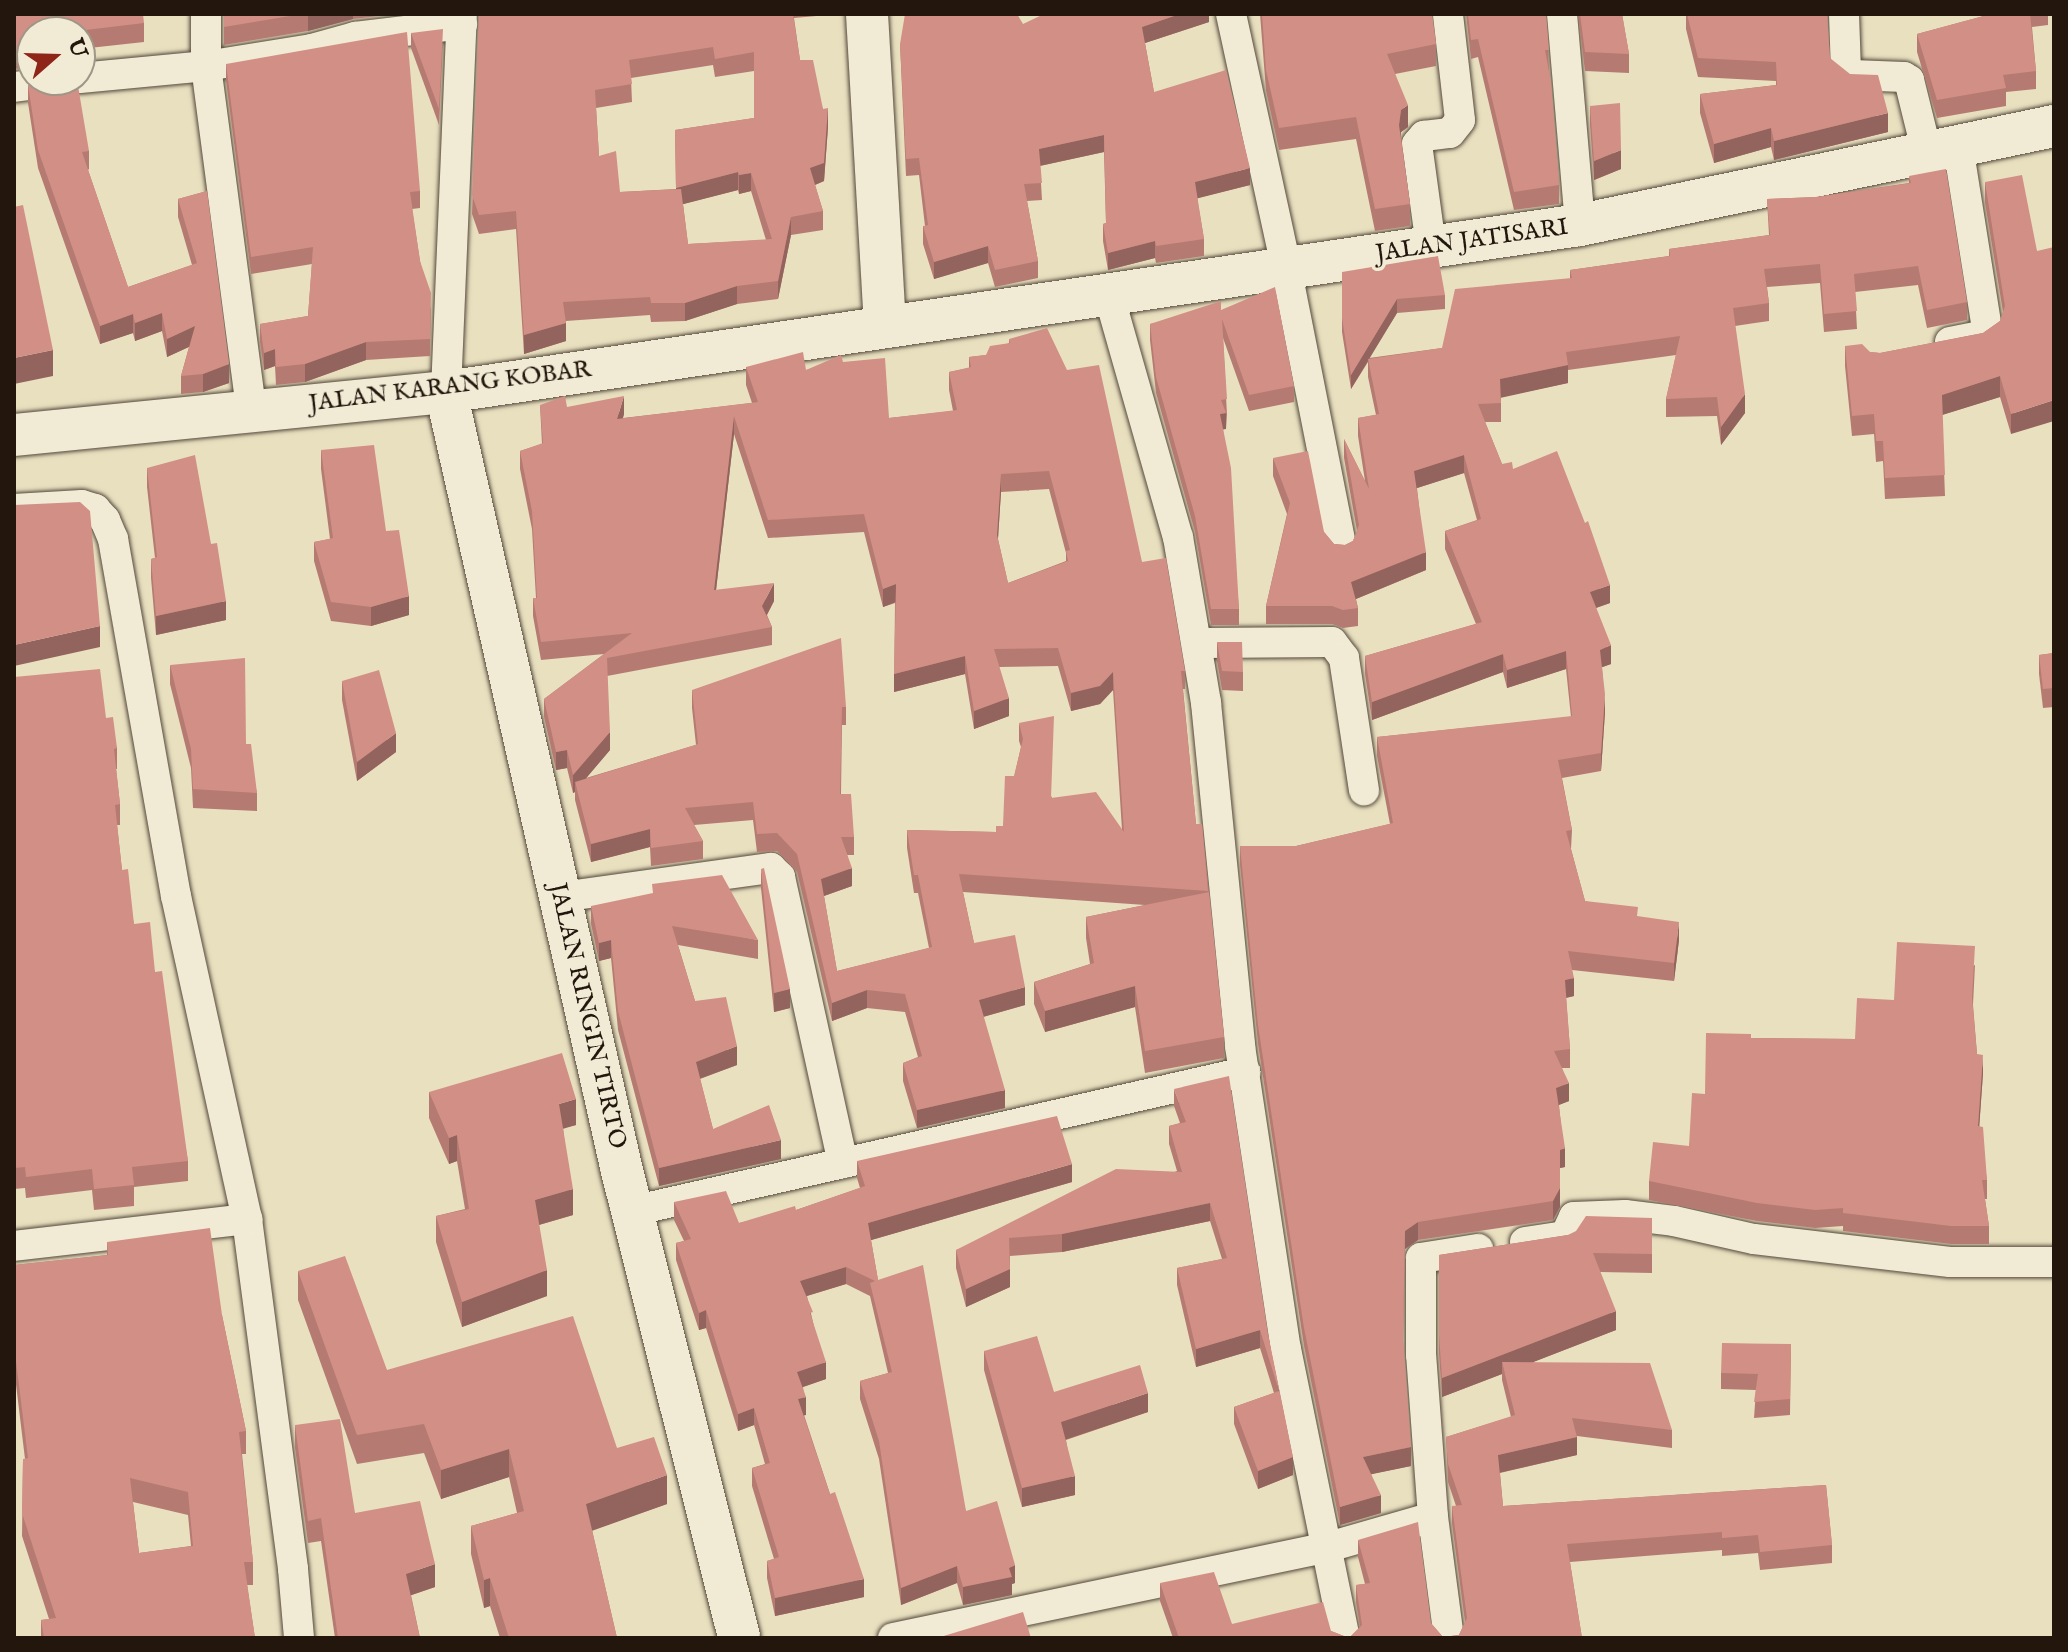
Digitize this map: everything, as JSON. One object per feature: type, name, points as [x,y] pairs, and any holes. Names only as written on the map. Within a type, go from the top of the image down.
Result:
[{"type":"street","points":[[206,14],[206,66],[251,410]]},
{"type":"street","points":[[867,14],[885,325]]},
{"type":"street","points":[[1231,14],[1286,267],[1341,546]]},
{"type":"street","points":[[1431,246],[1417,144],[1424,136],[1450,133],[1460,120],[1448,14]]},
{"type":"street","points":[[1562,14],[1580,225]]},
{"type":"street","points":[[1844,14],[1846,70],[1852,75],[1909,80],[1942,150],[1987,329],[1980,336],[1921,348]]},
{"type":"street","points":[[96,76],[206,66],[312,49],[355,37],[462,19],[446,392]]},
{"type":"street","name":"JALAN JATISARI","points":[[885,325],[1580,225],[2054,126]]},
{"type":"street","points":[[1108,292],[1178,537],[1206,703],[1245,1072],[1286,1349],[1345,1638]]},
{"type":"street","name":"JALAN KARANG KOBAR","points":[[14,435],[446,392],[885,325]]},
{"type":"street","name":"JALAN RINGIN TIRTO","points":[[446,392],[632,1211],[739,1638]]},
{"type":"street","points":[[14,509],[82,505],[95,509],[105,520],[113,539],[176,896],[247,1219],[293,1569],[299,1638]]},
{"type":"street","points":[[1196,643],[1332,642],[1344,658],[1364,791]]},
{"type":"street","points":[[561,897],[771,868],[780,877],[843,1163]]},
{"type":"street","points":[[632,1211],[1245,1072]]},
{"type":"street","points":[[1449,1638],[1433,1517],[1421,1355],[1421,1258],[1565,1236],[1574,1217],[1625,1215],[1674,1221],[1754,1239],[1950,1262],[2054,1262]]},
{"type":"street","points":[[14,1246],[247,1219]]},
{"type":"street","points":[[893,1638],[1325,1548],[1433,1517]]},
{"type":"building","points":[[14,14],[143,14],[144,23],[96,29],[96,16],[16,16],[14,51]]},
{"type":"building","points":[[224,14],[302,14],[224,27]]},
{"type":"building","points":[[479,14],[793,14],[800,60],[813,60],[823,109],[828,108],[824,163],[810,168],[823,211],[791,217],[778,281],[737,286],[685,303],[651,303],[650,297],[563,302],[566,323],[524,335],[516,211],[479,215],[472,195]],"holes":[[[713,47],[715,59],[754,52],[754,118],[675,130],[676,188],[738,172],[739,175],[751,173],[772,239],[688,244],[681,189],[620,192],[616,151],[599,156],[595,90],[632,84],[629,60]]]},
{"type":"building","points":[[905,14],[1017,14],[1023,24],[1044,14],[1180,14],[1142,27],[1154,92],[1226,70],[1250,168],[1195,182],[1204,239],[1156,246],[1155,241],[1108,253],[1103,224],[1106,223],[1104,135],[1039,149],[1042,183],[1024,184],[1038,261],[995,270],[988,246],[934,262],[923,226],[928,225],[919,158],[906,159],[900,44]]},
{"type":"building","points":[[1262,14],[1432,14],[1436,44],[1387,54],[1408,105],[1401,110],[1399,125],[1410,204],[1375,209],[1356,117],[1279,128],[1266,70]]},
{"type":"building","points":[[1468,14],[1546,14],[1549,50],[1545,50],[1551,82],[1559,185],[1514,192],[1478,39],[1471,40]]},
{"type":"building","points":[[1580,14],[1622,14],[1629,54],[1585,52]]},
{"type":"building","points":[[1687,14],[1827,14],[1830,58],[1850,74],[1878,75],[1888,113],[1774,141],[1771,128],[1714,144],[1700,94],[1777,85],[1776,62],[1698,58]]},
{"type":"building","points":[[1991,14],[2030,14],[2036,71],[2003,75],[2006,88],[1937,100],[1917,34]]},
{"type":"building","points":[[443,29],[439,109],[411,33]]},
{"type":"building","points":[[407,32],[420,191],[410,192],[420,261],[431,293],[430,339],[366,342],[305,364],[276,367],[275,349],[264,353],[260,324],[308,316],[313,247],[251,257],[226,64]]},
{"type":"building","points":[[30,96],[80,96],[89,151],[82,152],[128,287],[197,263],[178,199],[207,191],[229,364],[203,374],[181,376],[195,326],[167,339],[162,313],[135,323],[133,314],[100,326],[38,150]]},
{"type":"building","points":[[1620,103],[1621,150],[1594,161],[1590,106]]},
{"type":"building","points":[[1946,169],[1967,302],[1927,310],[1918,266],[1854,274],[1857,311],[1824,314],[1820,264],[1764,269],[1769,303],[1733,308],[1745,394],[1721,427],[1717,397],[1666,399],[1680,336],[1566,352],[1568,365],[1500,379],[1501,403],[1478,404],[1502,464],[1512,462],[1513,469],[1557,451],[1585,523],[1588,521],[1610,585],[1590,592],[1611,645],[1600,650],[1605,694],[1601,753],[1558,760],[1572,830],[1566,831],[1585,901],[1638,907],[1637,916],[1679,922],[1674,963],[1568,951],[1574,978],[1565,980],[1570,1049],[1554,1051],[1569,1083],[1556,1088],[1565,1148],[1560,1150],[1560,1188],[1553,1201],[1418,1222],[1405,1231],[1403,1337],[1411,1447],[1363,1457],[1381,1495],[1340,1507],[1304,1328],[1258,1025],[1240,846],[1296,846],[1393,823],[1377,737],[1572,716],[1566,651],[1507,670],[1503,654],[1372,702],[1365,656],[1482,622],[1445,531],[1481,519],[1464,455],[1414,471],[1426,552],[1351,582],[1358,608],[1343,610],[1332,606],[1266,606],[1290,503],[1273,458],[1308,451],[1324,532],[1334,544],[1345,545],[1353,541],[1359,525],[1344,439],[1369,489],[1358,418],[1379,414],[1368,359],[1442,348],[1455,289],[1572,278],[1570,270],[1670,256],[1669,249],[1770,235],[1767,199],[1816,197],[1911,183],[1909,176]]},
{"type":"building","points":[[2022,175],[2037,251],[2054,247],[2054,400],[2011,414],[2000,376],[1942,395],[1945,475],[1885,478],[1883,441],[1876,441],[1874,414],[1852,416],[1845,346],[1862,344],[1870,352],[1880,353],[1983,333],[2000,321],[2005,306],[1985,182]]},
{"type":"building","points":[[23,205],[53,350],[14,358],[14,207]]},
{"type":"building","points":[[1438,256],[1445,295],[1397,299],[1351,375],[1342,318],[1342,272]]},
{"type":"building","points":[[1275,287],[1294,386],[1249,395],[1222,319],[1227,399],[1221,400],[1226,413],[1220,414],[1231,468],[1239,609],[1211,609],[1195,516],[1156,377],[1150,324],[1221,301],[1221,310]]},
{"type":"building","points":[[1047,328],[1067,370],[1099,365],[1142,562],[1166,558],[1185,671],[1181,671],[1196,824],[1202,824],[1208,891],[959,874],[974,943],[1015,935],[1025,987],[979,1000],[1005,1090],[917,1110],[903,1063],[922,1056],[905,994],[867,990],[832,1003],[797,854],[777,833],[757,834],[753,802],[685,808],[703,841],[651,848],[650,829],[591,844],[575,782],[698,744],[692,690],[841,638],[846,707],[842,707],[840,794],[851,794],[854,837],[841,837],[852,868],[821,879],[837,971],[932,947],[918,875],[914,875],[907,830],[996,832],[996,826],[1003,826],[1005,776],[1014,776],[1023,739],[1019,723],[1054,716],[1051,798],[1096,792],[1124,832],[1113,672],[1100,686],[1071,693],[1058,648],[994,649],[1009,698],[974,711],[965,656],[894,674],[896,584],[883,589],[864,514],[768,520],[734,416],[714,590],[774,583],[762,606],[772,627],[607,658],[610,732],[573,775],[567,750],[556,752],[544,699],[632,633],[541,642],[533,598],[537,598],[532,511],[520,451],[543,443],[540,405],[565,396],[567,407],[624,396],[617,419],[758,402],[746,367],[803,352],[806,370],[841,355],[843,362],[885,358],[889,418],[957,410],[949,372],[971,367],[969,357],[986,355],[990,346],[1010,343],[1009,339]],"holes":[[[1049,471],[1070,550],[1066,551],[1068,561],[1008,583],[997,535],[1001,474]]]},
{"type":"building","points":[[374,445],[386,531],[399,530],[409,596],[371,607],[331,602],[314,542],[333,538],[321,450]]},
{"type":"building","points":[[195,455],[211,544],[217,543],[226,601],[156,616],[151,559],[157,557],[147,468]]},
{"type":"building","points":[[80,502],[90,511],[100,626],[14,645],[14,505]]},
{"type":"building","points":[[1217,642],[1242,642],[1243,672],[1222,671]]},
{"type":"building","points":[[2054,653],[2054,688],[2043,689],[2039,655]]},
{"type":"building","points":[[245,658],[246,744],[251,744],[257,793],[193,789],[191,749],[170,665]]},
{"type":"building","points":[[100,669],[106,718],[113,717],[117,748],[114,749],[120,804],[115,805],[122,870],[128,869],[134,924],[150,922],[155,972],[162,971],[188,1161],[132,1167],[134,1185],[94,1189],[92,1169],[26,1177],[25,1167],[14,1168],[14,677]]},
{"type":"building","points":[[379,670],[396,733],[357,762],[342,681]]},
{"type":"building","points":[[764,868],[790,989],[774,993],[761,869]]},
{"type":"building","points":[[722,875],[758,940],[672,926],[695,1001],[726,997],[737,1046],[696,1062],[713,1129],[769,1105],[781,1140],[659,1168],[618,1011],[611,940],[599,943],[591,906],[653,893],[652,884]]},
{"type":"building","points":[[1209,892],[1224,1037],[1145,1051],[1135,986],[1045,1011],[1034,982],[1094,963],[1086,917]]},
{"type":"building","points":[[1897,942],[1975,946],[1972,997],[1977,1054],[1983,1055],[1978,1126],[1983,1127],[1987,1180],[1982,1180],[1989,1226],[1951,1226],[1843,1213],[1843,1208],[1815,1210],[1757,1203],[1649,1181],[1653,1142],[1689,1146],[1692,1093],[1705,1094],[1706,1033],[1751,1034],[1751,1038],[1855,1039],[1857,998],[1894,1000]]},
{"type":"building","points":[[562,1053],[576,1099],[559,1104],[573,1189],[535,1200],[547,1270],[462,1302],[436,1216],[469,1209],[457,1135],[449,1138],[429,1092]]},
{"type":"building","points":[[1229,1076],[1268,1334],[1293,1457],[1258,1471],[1234,1407],[1279,1391],[1260,1330],[1196,1349],[1177,1268],[1227,1258],[1210,1203],[1062,1234],[1009,1238],[1010,1269],[966,1289],[956,1250],[1116,1169],[1182,1172],[1169,1126],[1186,1122],[1174,1089]]},
{"type":"building","points":[[1057,1116],[1072,1164],[868,1223],[878,1280],[923,1265],[966,1511],[997,1501],[1015,1565],[1009,1568],[1012,1577],[963,1587],[957,1566],[901,1588],[879,1441],[860,1381],[892,1372],[870,1283],[875,1281],[846,1267],[800,1281],[813,1312],[810,1313],[826,1362],[797,1372],[806,1397],[798,1399],[830,1494],[835,1492],[864,1579],[775,1598],[767,1561],[779,1557],[752,1468],[770,1463],[754,1408],[738,1414],[706,1310],[699,1313],[676,1243],[691,1239],[674,1202],[726,1191],[739,1223],[795,1206],[796,1210],[865,1186],[857,1161]]},
{"type":"building","points":[[1586,1216],[1652,1218],[1652,1254],[1593,1253],[1616,1311],[1442,1378],[1439,1255],[1568,1235],[1576,1231]]},
{"type":"building","points":[[210,1228],[222,1315],[246,1431],[239,1432],[253,1562],[244,1562],[255,1638],[44,1638],[41,1620],[56,1618],[22,1513],[23,1459],[28,1458],[14,1345],[14,1265],[108,1255],[107,1242]],"holes":[[[130,1478],[188,1492],[193,1546],[139,1553]]]},
{"type":"building","points":[[345,1256],[387,1370],[573,1316],[617,1448],[654,1437],[667,1475],[586,1504],[617,1638],[509,1638],[490,1578],[484,1580],[471,1526],[524,1511],[509,1449],[441,1470],[424,1424],[357,1435],[298,1271]]},
{"type":"building","points":[[1037,1336],[1054,1392],[1140,1365],[1148,1393],[1061,1422],[1075,1476],[1022,1488],[984,1351]]},
{"type":"building","points":[[1722,1343],[1791,1344],[1790,1399],[1754,1402],[1758,1374],[1721,1373]]},
{"type":"building","points":[[1502,1362],[1650,1363],[1672,1430],[1572,1418],[1577,1437],[1498,1455],[1503,1506],[1826,1485],[1832,1545],[1760,1552],[1758,1535],[1722,1538],[1722,1532],[1567,1544],[1582,1638],[1349,1638],[1362,1625],[1356,1585],[1370,1583],[1358,1540],[1418,1522],[1431,1623],[1443,1637],[1459,1635],[1467,1618],[1452,1506],[1462,1505],[1448,1464],[1446,1437],[1515,1415]]},
{"type":"building","points":[[340,1419],[355,1513],[420,1501],[435,1564],[406,1574],[420,1638],[338,1638],[321,1518],[308,1521],[295,1425]]},
{"type":"building","points":[[1214,1572],[1232,1624],[1323,1602],[1331,1631],[1349,1638],[1179,1638],[1160,1583]]},
{"type":"building","points":[[1023,1612],[1031,1638],[937,1638]]}]
